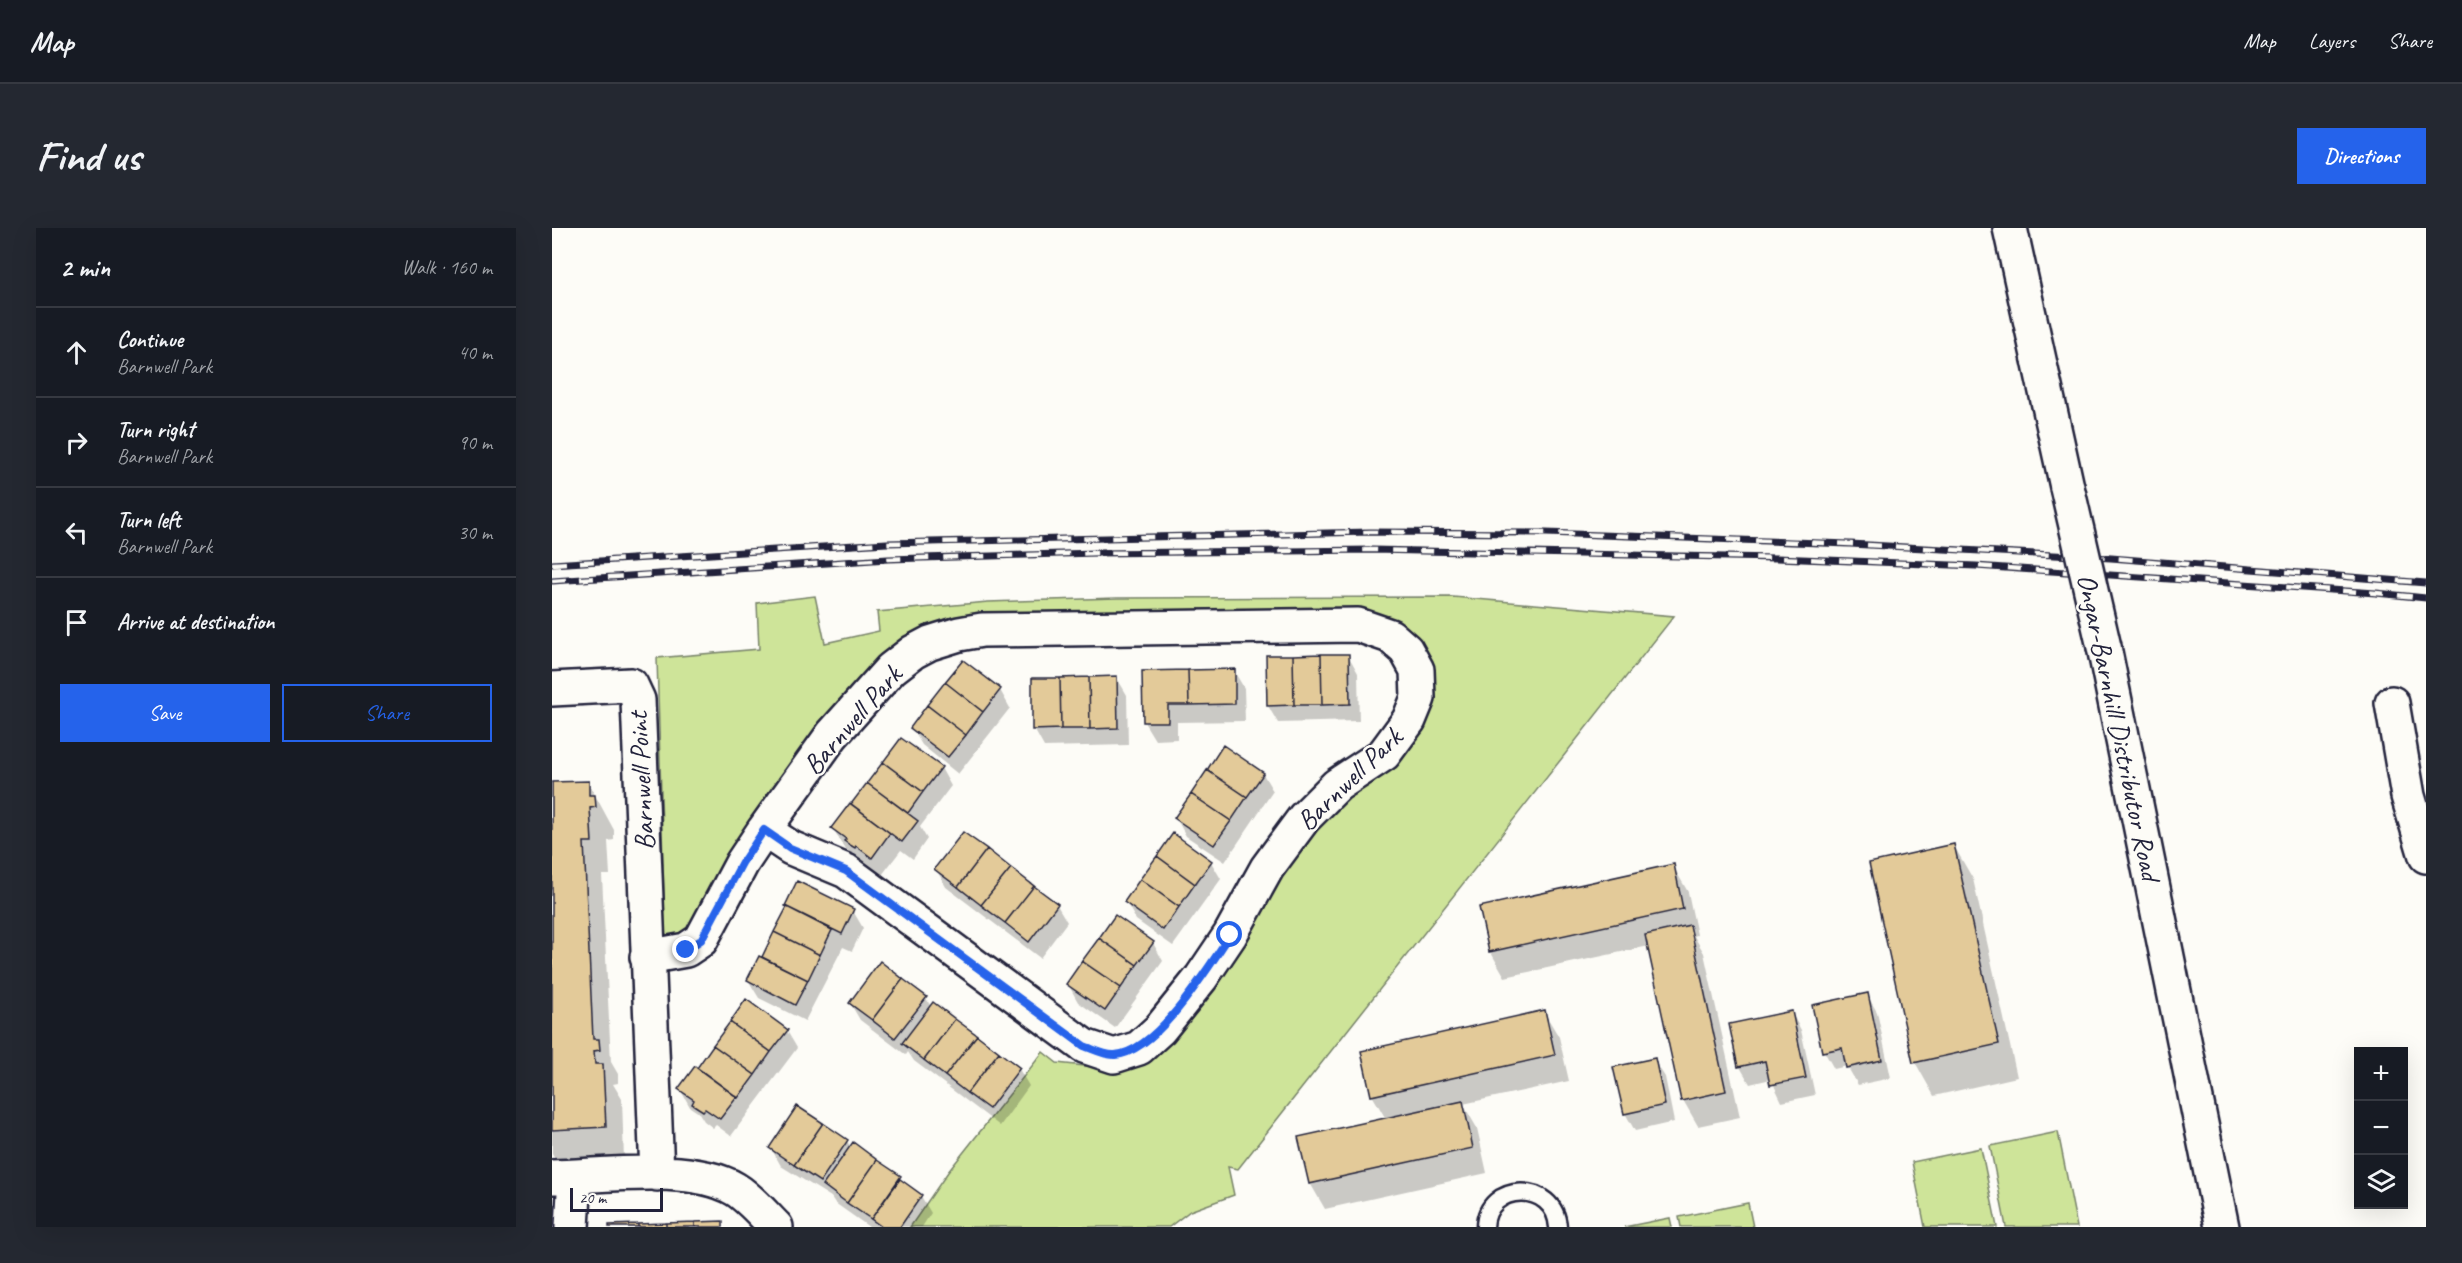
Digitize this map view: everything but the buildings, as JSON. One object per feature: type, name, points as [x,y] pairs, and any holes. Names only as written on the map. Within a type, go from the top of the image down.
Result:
[{"type":"street","name":"Ongar-Barnhill Distributor Road","points":[[2010,228],[2104,647],[2222,1227]]},
{"type":"street","name":"Barnwell Park","points":[[647,957],[686,950],[701,940],[742,863],[764,830],[832,735],[891,669],[913,652],[959,634],[982,630],[1359,625],[1390,636],[1406,650],[1417,670],[1418,698],[1409,720],[1384,753],[1337,785],[1304,818],[1267,868],[1230,935],[1201,978],[1160,1029],[1139,1048],[1113,1056],[1084,1046],[846,871],[790,848],[764,830]]},
{"type":"street","name":"Barnwell Point","points":[[552,689],[631,685],[638,700],[647,957]]},
{"type":"street","points":[[2392,703],[2408,796],[2426,856]]},
{"type":"street","points":[[647,957],[657,1174]]},
{"type":"street","points":[[572,1227],[563,1177],[657,1174],[691,1175],[721,1182],[737,1190],[776,1227]]},
{"type":"lane","points":[[1485,1227],[1490,1208],[1500,1199],[1512,1193],[1525,1192],[1539,1196],[1551,1205],[1558,1227]]},
{"type":"green space","points":[[815,596],[825,643],[879,631],[877,612],[988,602],[1117,598],[1453,597],[1674,616],[1238,1169],[1228,1167],[1234,1195],[1190,1211],[1169,1227],[910,1227],[948,1172],[1043,1052],[1057,1063],[1112,1069],[1331,807],[1406,751],[1421,732],[1427,718],[1411,639],[1057,612],[1007,613],[927,630],[698,929],[668,938],[665,932],[657,658],[759,649],[757,603]]},
{"type":"green space","points":[[2058,1132],[2077,1227],[2006,1227],[1990,1146]]},
{"type":"green space","points":[[1981,1148],[1997,1227],[1925,1227],[1912,1162]]},
{"type":"green space","points":[[1748,1203],[1753,1227],[1681,1227],[1679,1217]]},
{"type":"green space","points":[[1670,1218],[1672,1227],[1624,1227]]},
{"type":"railway","points":[[552,564],[887,543],[1370,532],[1546,533],[1850,544],[2111,558],[2426,583]]},
{"type":"railway","points":[[552,581],[888,559],[1097,553],[1372,550],[1777,558],[1976,566],[2426,598]]},
{"type":"route","points":[[686,950],[701,940],[742,863],[764,830],[790,848],[846,871],[1084,1046],[1113,1056],[1139,1048],[1160,1029],[1201,978],[1230,935]]}]
